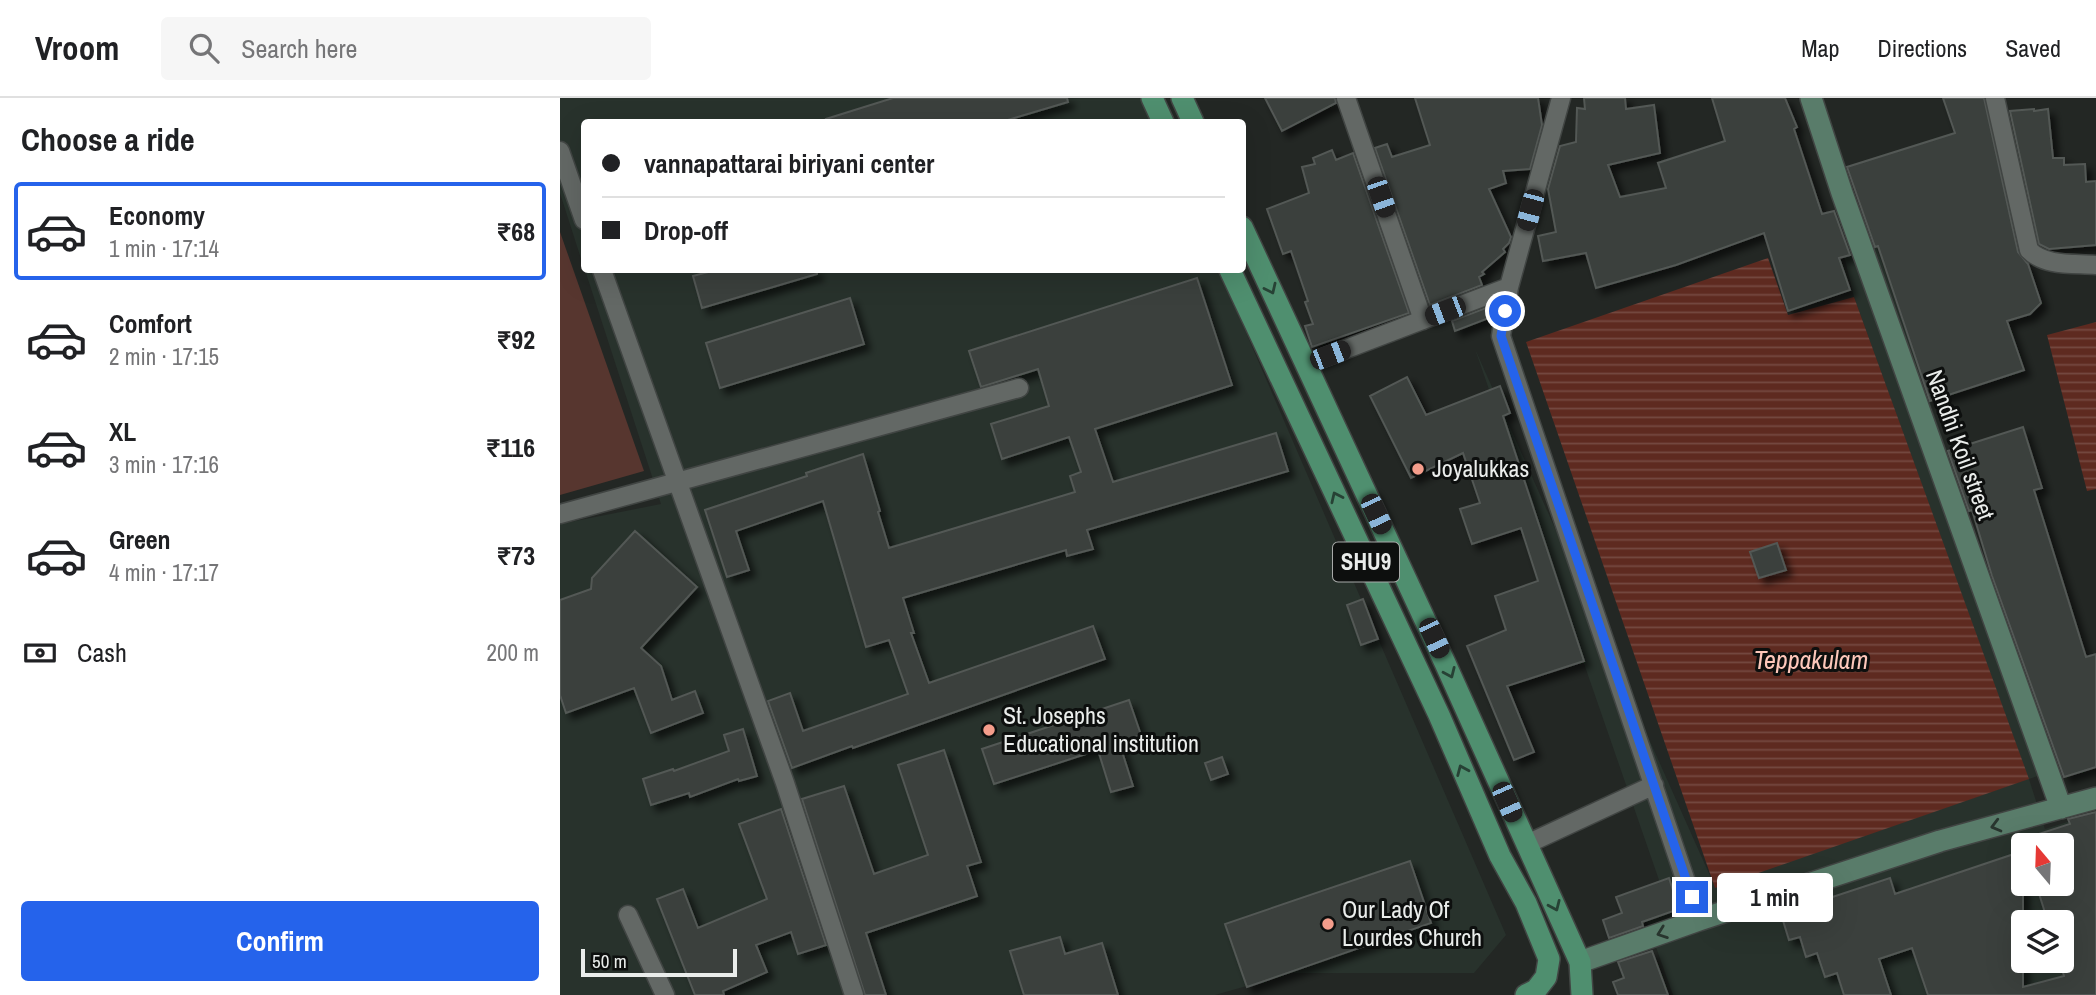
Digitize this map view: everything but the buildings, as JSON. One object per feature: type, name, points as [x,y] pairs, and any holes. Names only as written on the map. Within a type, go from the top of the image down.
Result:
[{"type":"main road","points":[[1152,98],[1162,119]]},
{"type":"main road","points":[[1182,98],[1192,119]]},
{"type":"main road","name":"SHU9","points":[[1246,235],[1445,663],[1580,962],[1583,995]]},
{"type":"main road","name":"SHU9","points":[[1231,273],[1439,715],[1500,856],[1526,903],[1549,959],[1539,994]]},
{"type":"street","points":[[1346,98],[1423,320]]},
{"type":"street","points":[[1561,98],[1509,287],[1501,336],[1699,920]]},
{"type":"street","name":"Nandhi Koil street","points":[[1811,98],[1842,193],[2062,808]]},
{"type":"street","points":[[1995,98],[2029,250],[2047,261],[2096,265]]},
{"type":"street","points":[[560,151],[581,211]]},
{"type":"street","points":[[603,273],[785,783],[854,995]]},
{"type":"street","points":[[1307,365],[1509,287]]},
{"type":"street","points":[[560,514],[1019,388]]},
{"type":"street","points":[[1527,844],[1654,785]]},
{"type":"street","points":[[1580,962],[1941,841],[2096,799]]},
{"type":"street","points":[[628,915],[665,995]]},
{"type":"shaded area","points":[[560,98],[1145,98],[1154,119],[581,119],[581,259],[560,193]]},
{"type":"shaded area","points":[[1863,208],[2057,769],[2029,779],[2045,829],[2096,813],[2096,995],[1673,995],[1645,916],[1668,906],[1475,349],[1715,887],[2028,779],[1854,297],[1835,218]]},
{"type":"shaded area","points":[[560,232],[644,471],[560,495]]},
{"type":"shaded area","name":"St. Josephs Educational institution","points":[[586,273],[1220,273],[1506,935],[1474,973],[1292,973],[1215,995],[560,995],[560,524],[661,504]]},
{"type":"water","name":"Teppakulam","points":[[1768,258],[1788,315],[1854,297],[2029,779],[1715,888],[1526,342]]},
{"type":"water","points":[[2096,322],[2096,489],[2087,491],[2047,335]]},
{"type":"place","name":"Joyalukkas","points":[[1418,469]]},
{"type":"place","name":"St. Josephs Educational institution","points":[[989,730]]},
{"type":"place","name":"Our Lady Of Lourdes Church","points":[[1328,924]]},
{"type":"route","points":[[1505,311],[1501,336],[1692,897]]}]
